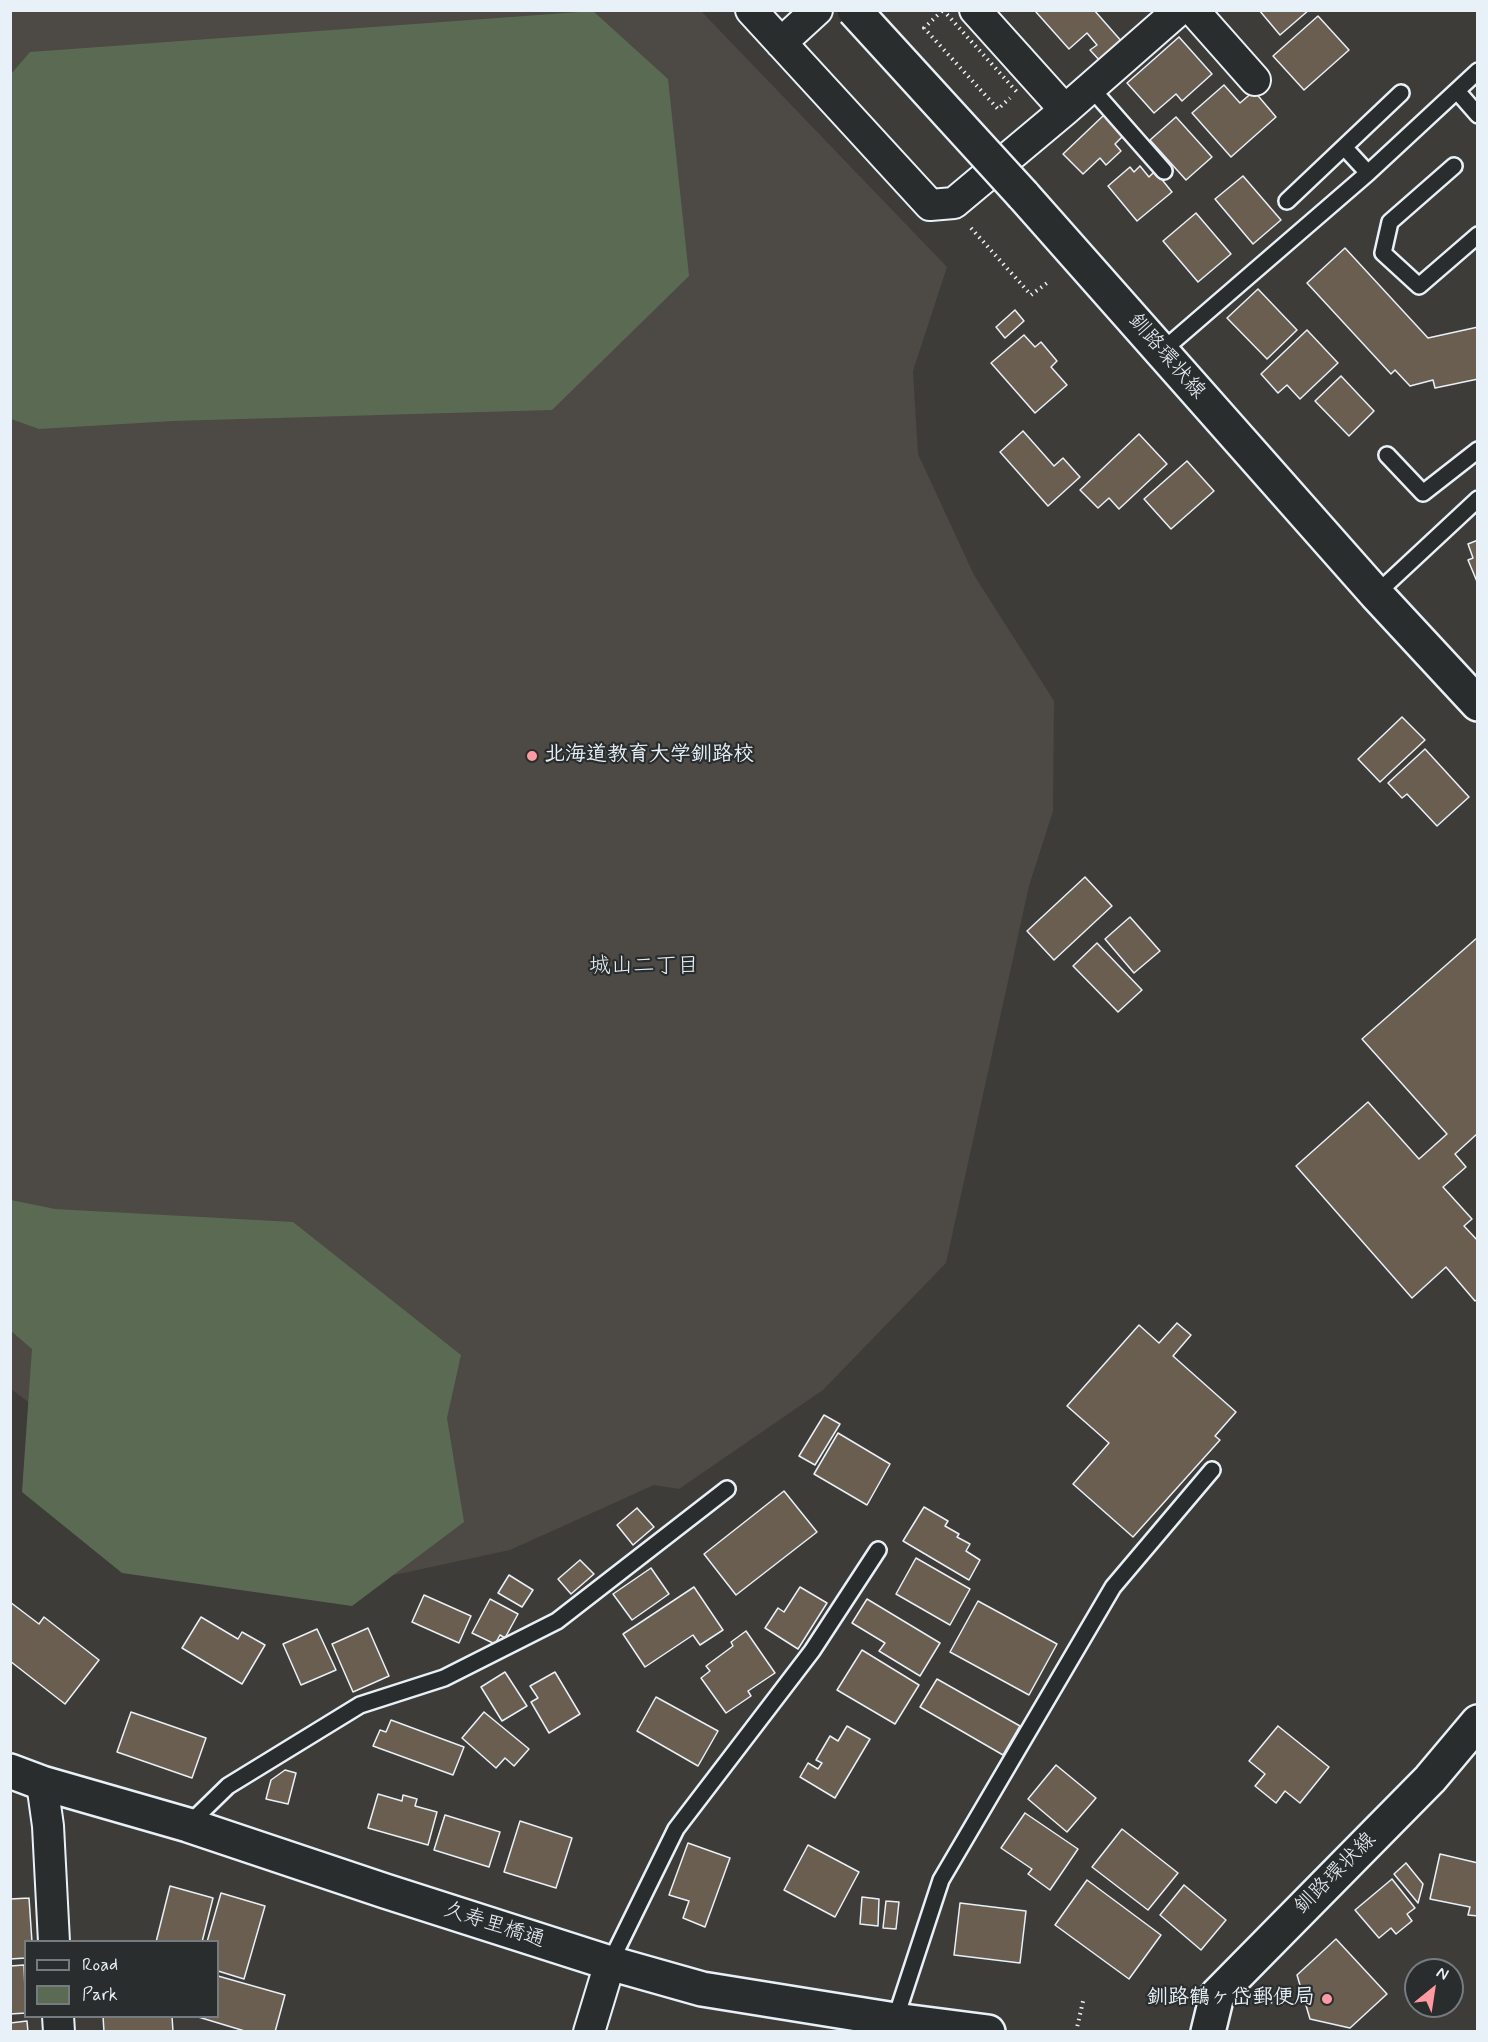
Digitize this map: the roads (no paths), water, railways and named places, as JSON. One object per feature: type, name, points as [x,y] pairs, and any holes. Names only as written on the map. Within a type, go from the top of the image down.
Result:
[{"type":"street","points":[[752,10],[930,205],[954,203],[1065,111],[1179,10]]},
{"type":"street","points":[[781,43],[817,10]]},
{"type":"street","name":"釧路環状線","points":[[854,10],[1023,195],[1376,594],[1478,704]]},
{"type":"street","points":[[975,10],[1065,111]]},
{"type":"street","points":[[1193,10],[1255,80]]},
{"type":"street","name":"釧路環状線","points":[[1208,2031],[1217,1995],[1430,1779],[1478,1722]]},
{"type":"street","name":"久寿里橋通","points":[[10,1772],[188,1825],[385,1891],[702,1989],[896,2020],[988,2031]]},
{"type":"street","points":[[42,1783],[48,1826],[54,1940]]},
{"type":"street","points":[[589,2031],[610,1962]]},
{"type":"lane","points":[[1162,351],[1368,173],[1478,71]]},
{"type":"lane","points":[[1091,88],[1164,171]]},
{"type":"lane","points":[[1458,91],[1478,115]]},
{"type":"lane","points":[[1287,201],[1401,93]]},
{"type":"lane","points":[[1344,147],[1368,173]]},
{"type":"lane","points":[[1454,166],[1390,222],[1383,253],[1419,286],[1478,235]]},
{"type":"lane","points":[[1387,455],[1423,493],[1478,450]]},
{"type":"lane","points":[[1376,594],[1478,499]]},
{"type":"lane","points":[[896,2020],[941,1880],[1113,1587],[1212,1470]]},
{"type":"lane","points":[[188,1825],[228,1786],[360,1705],[444,1678],[557,1621],[727,1489]]},
{"type":"lane","points":[[610,1962],[676,1829],[812,1652],[878,1550]]},
{"type":"place","name":"北海道教育大学釧路校","points":[[532,756]]},
{"type":"place","name":"釧路鶴ヶ岱郵便局","points":[[1327,1999]]},
{"type":"district","name":"城山二丁目","points":[[644,967]]}]
